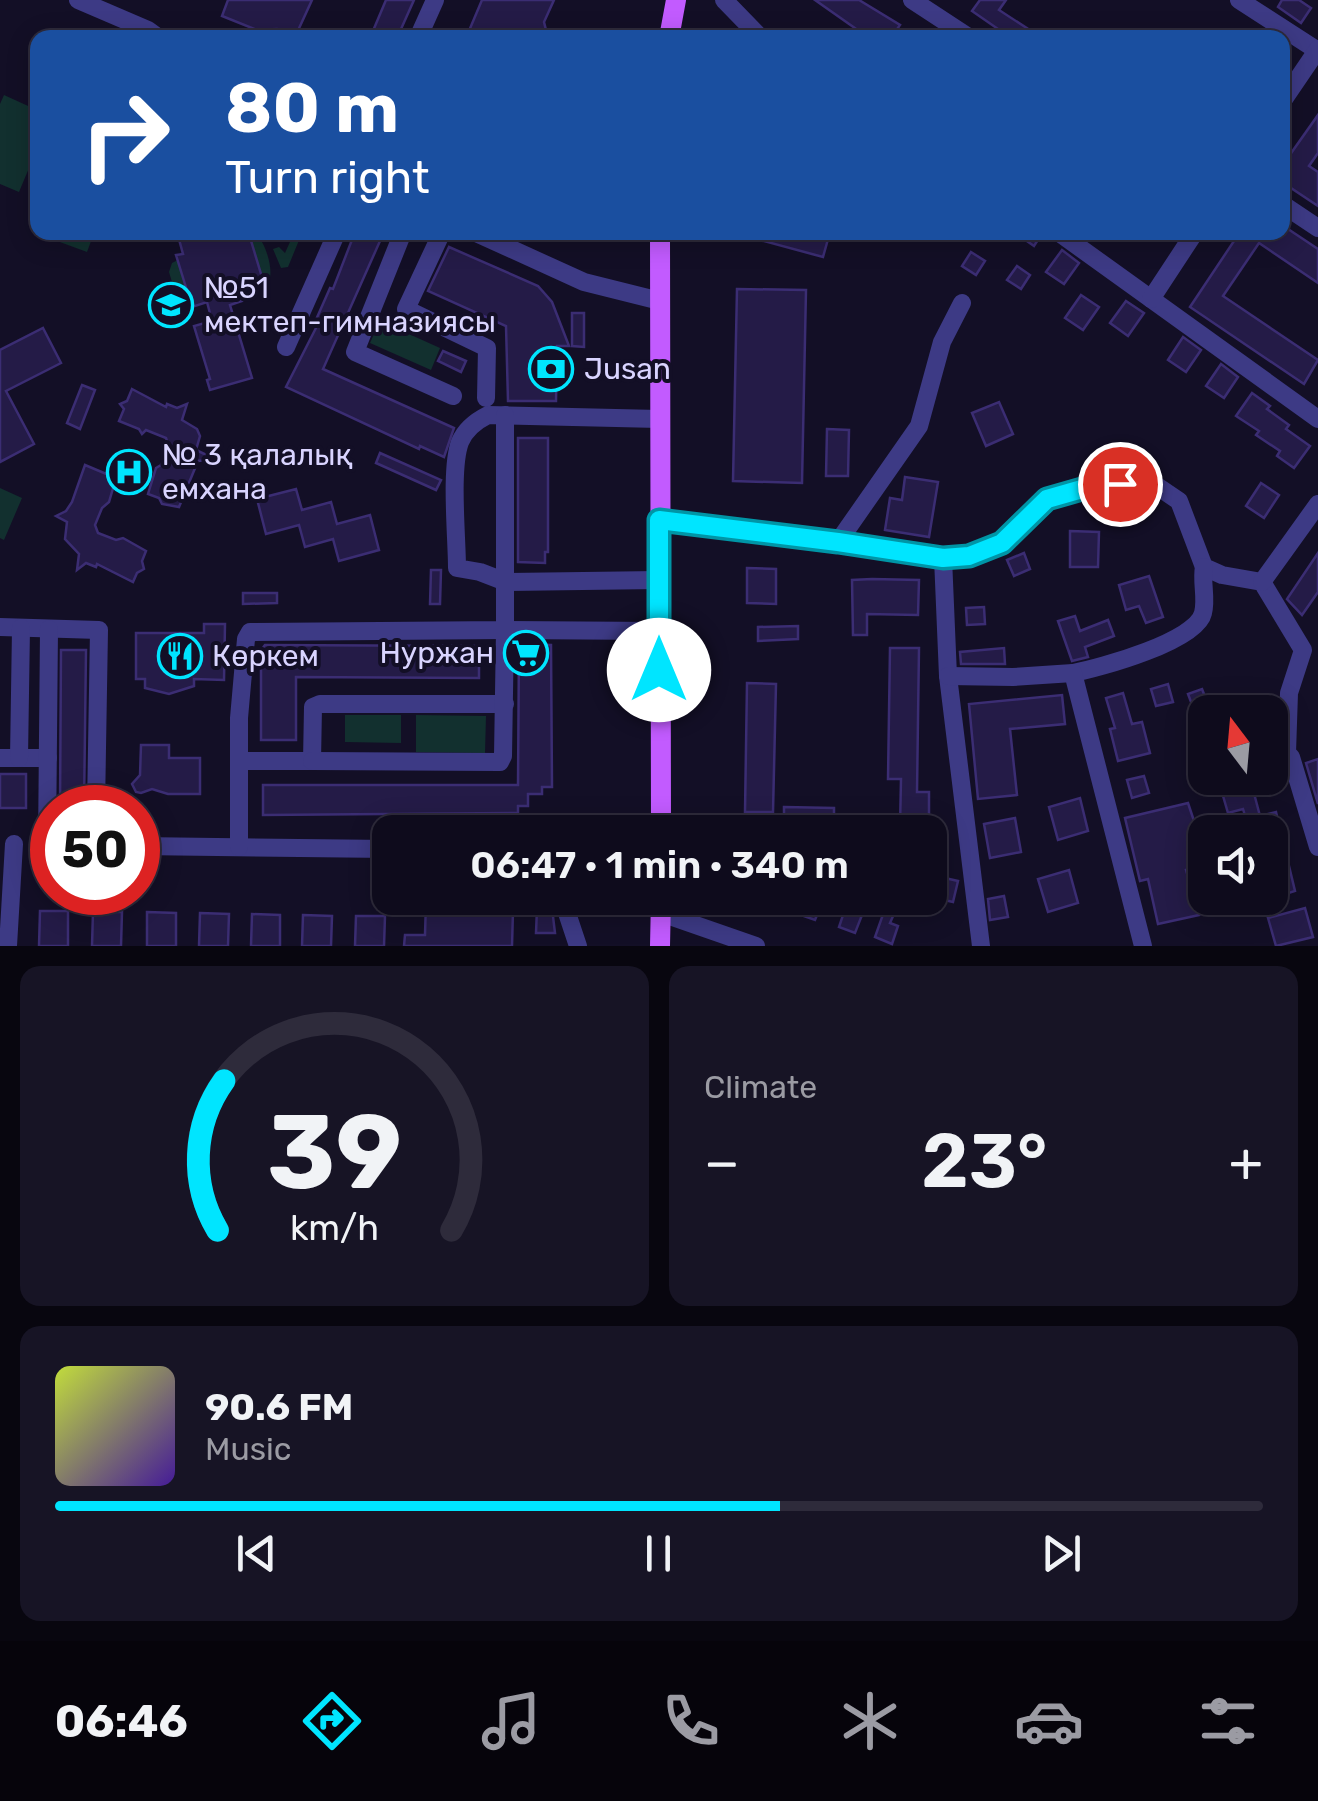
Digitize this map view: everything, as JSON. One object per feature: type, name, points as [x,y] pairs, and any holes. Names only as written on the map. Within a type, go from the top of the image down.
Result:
[{"type":"main road","points":[[670,30],[676,0]]},
{"type":"main road","points":[[660,240],[661,815]]},
{"type":"main road","points":[[660,946],[661,915]]},
{"type":"street","points":[[78,0],[148,30]]},
{"type":"street","points":[[421,30],[434,0]]},
{"type":"street","points":[[724,0],[753,30]]},
{"type":"street","points":[[912,0],[958,30]]},
{"type":"street","points":[[1239,0],[1286,30]]},
{"type":"street","points":[[1290,32],[1318,50],[1290,90]]},
{"type":"street","points":[[1290,209],[1318,228]]},
{"type":"street","points":[[286,346],[332,240]]},
{"type":"street","points":[[400,240],[355,352],[453,396]]},
{"type":"street","points":[[438,240],[406,309],[487,348],[486,398]]},
{"type":"street","points":[[492,240],[584,282],[660,301]]},
{"type":"street","points":[[1069,240],[1318,419]]},
{"type":"street","points":[[1151,299],[1190,240]]},
{"type":"street","points":[[838,542],[919,426],[942,342],[962,303]]},
{"type":"street","points":[[658,580],[506,582],[457,568],[456,471],[460,442],[469,428],[488,415],[660,419]]},
{"type":"street","points":[[239,761],[500,762],[504,756],[505,416]]},
{"type":"street","points":[[659,520],[943,558],[969,556],[1002,543],[1047,499],[1089,487],[1151,482],[1180,501],[1204,567],[1203,617],[1191,631],[1117,662],[1073,673],[948,676]]},
{"type":"street","points":[[1262,582],[1318,504]]},
{"type":"street","points":[[943,558],[948,676],[981,946]]},
{"type":"street","points":[[1204,567],[1222,575],[1262,582],[1303,650],[1290,693],[1288,733]]},
{"type":"street","points":[[0,627],[99,630],[96,785]]},
{"type":"street","points":[[21,628],[10,758],[48,758]]},
{"type":"street","points":[[49,629],[49,785]]},
{"type":"street","points":[[239,847],[239,718],[246,639],[250,632],[658,631]]},
{"type":"street","points":[[1073,673],[1142,946]]},
{"type":"street","points":[[312,761],[313,707],[320,704],[504,704]]},
{"type":"street","points":[[1288,754],[1318,847]]},
{"type":"street","points":[[7,844],[8,946]]},
{"type":"street","points":[[160,846],[372,849]]},
{"type":"street","points":[[568,915],[578,946]]},
{"type":"street","points":[[677,915],[715,938],[756,946]]},
{"type":"green space","points":[[4,95],[30,107],[30,166],[19,192],[0,184],[0,104]]},
{"type":"green space","points":[[54,240],[91,240],[87,252]]},
{"type":"green space","points":[[251,240],[260,240],[269,263],[269,281],[264,284]]},
{"type":"green space","points":[[291,240],[299,240],[288,267],[281,268],[273,249],[279,247],[285,253]]},
{"type":"green space","points":[[178,260],[192,307],[183,319],[169,272]]},
{"type":"green space","points":[[380,321],[440,348],[431,370],[370,343]]},
{"type":"green space","points":[[0,488],[22,498],[4,540],[0,538]]},
{"type":"green space","points":[[345,715],[401,715],[401,743],[345,742]]},
{"type":"green space","points":[[416,715],[486,716],[485,753],[416,752]]},
{"type":"building","points":[[228,0],[312,0],[298,30],[257,30],[222,16]]},
{"type":"building","points":[[386,0],[414,0],[401,30],[373,30]]},
{"type":"building","points":[[482,0],[554,0],[544,22],[546,30],[469,30]]},
{"type":"building","points":[[815,0],[859,0],[900,25],[897,30],[858,30]]},
{"type":"building","points":[[980,0],[1006,0],[999,10],[1030,30],[999,30],[972,11]]},
{"type":"building","points":[[1282,0],[1299,0],[1311,8],[1301,23],[1278,7]]},
{"type":"building","points":[[1318,115],[1318,153],[1309,166],[1318,172],[1318,206],[1290,187],[1290,155]]},
{"type":"building","points":[[1290,230],[1318,249],[1318,283],[1259,243],[1223,296],[1318,360],[1304,384],[1190,307],[1235,240],[1290,240]]},
{"type":"building","points":[[179,240],[251,240],[264,284],[239,291],[242,301],[230,305],[252,378],[210,390],[194,326],[212,321],[207,302],[192,307],[176,255],[183,254]]},
{"type":"building","points":[[352,240],[380,240],[323,369],[454,428],[444,457],[286,387],[318,324],[315,322],[330,288],[333,289]]},
{"type":"building","points":[[760,240],[828,240],[823,257]]},
{"type":"building","points":[[449,247],[538,286],[552,302],[569,346],[557,346],[556,401],[508,401],[506,326],[428,291]]},
{"type":"building","points":[[1062,250],[1079,263],[1064,284],[1046,272]]},
{"type":"building","points":[[971,252],[985,261],[976,275],[962,266]]},
{"type":"building","points":[[1017,266],[1030,275],[1021,289],[1007,280]]},
{"type":"building","points":[[737,289],[806,290],[802,483],[733,481]]},
{"type":"building","points":[[1081,295],[1099,307],[1083,330],[1065,318]]},
{"type":"building","points":[[1126,301],[1144,313],[1128,336],[1110,323]]},
{"type":"building","points":[[572,313],[584,313],[584,347],[572,346]]},
{"type":"building","points":[[43,328],[61,363],[6,391],[34,444],[0,462],[0,350]]},
{"type":"building","points":[[1183,337],[1201,350],[1186,372],[1168,360]]},
{"type":"building","points":[[443,351],[466,361],[461,372],[438,361]]},
{"type":"building","points":[[1221,364],[1238,377],[1224,398],[1206,386]]},
{"type":"building","points":[[82,385],[95,390],[80,429],[67,423]]},
{"type":"building","points":[[132,389],[166,407],[187,404],[182,420],[197,429],[200,436],[196,450],[215,459],[198,461],[179,507],[162,504],[159,498],[148,494],[156,468],[169,447],[166,438],[146,430],[142,434],[119,421],[124,409],[120,404],[127,401]]},
{"type":"building","points":[[1252,393],[1289,425],[1286,429],[1310,446],[1294,468],[1277,456],[1280,451],[1256,435],[1259,431],[1236,416]]},
{"type":"building","points":[[999,402],[1013,434],[986,446],[972,413]]},
{"type":"building","points":[[827,429],[849,430],[848,476],[826,476]]},
{"type":"building","points":[[518,438],[548,438],[545,563],[518,562]]},
{"type":"building","points":[[380,453],[441,480],[436,490],[376,463]]},
{"type":"building","points":[[85,465],[116,478],[109,502],[95,525],[98,533],[116,540],[123,538],[146,551],[144,569],[133,582],[97,564],[96,567],[86,563],[77,570],[79,554],[65,539],[67,522],[56,516],[72,502]]},
{"type":"building","points":[[905,477],[938,482],[929,537],[885,530],[890,498],[902,500]]},
{"type":"building","points":[[1261,483],[1279,495],[1264,518],[1246,506]]},
{"type":"building","points":[[296,489],[302,510],[331,502],[337,524],[370,515],[379,550],[339,561],[333,539],[305,547],[299,525],[266,534],[257,499]]},
{"type":"building","points":[[1070,531],[1099,532],[1098,567],[1070,567]]},
{"type":"building","points":[[1024,553],[1030,569],[1014,576],[1007,560]]},
{"type":"building","points":[[1318,553],[1318,592],[1302,615],[1287,599]]},
{"type":"building","points":[[747,568],[776,569],[776,604],[747,603]]},
{"type":"building","points":[[431,570],[441,570],[440,604],[430,604]]},
{"type":"building","points":[[1149,576],[1163,617],[1146,623],[1139,606],[1126,610],[1119,585]]},
{"type":"building","points":[[852,580],[919,580],[918,615],[867,614],[867,635],[853,635]]},
{"type":"building","points":[[243,593],[277,593],[277,603],[243,604]]},
{"type":"building","points":[[984,607],[985,624],[967,625],[966,608]]},
{"type":"building","points":[[1075,616],[1080,631],[1108,620],[1114,636],[1085,647],[1088,657],[1072,661],[1058,621]]},
{"type":"building","name":"Көркем","points":[[204,624],[225,624],[224,680],[194,679],[194,686],[169,694],[145,688],[145,679],[136,679],[136,633],[204,633]]},
{"type":"building","points":[[798,626],[798,639],[758,641],[758,627]]},
{"type":"building","points":[[519,644],[551,645],[552,787],[542,787],[542,794],[528,794],[528,806],[518,806],[518,813],[263,815],[263,785],[518,785]]},
{"type":"building","points":[[265,645],[479,646],[479,678],[296,677],[296,740],[261,740],[261,650]]},
{"type":"building","points":[[890,648],[919,648],[917,792],[929,792],[929,815],[900,815],[901,779],[888,779]]},
{"type":"building","points":[[1004,648],[1005,664],[961,664],[960,652]]},
{"type":"building","points":[[61,650],[86,650],[84,785],[60,785]]},
{"type":"building","points":[[747,683],[776,684],[773,812],[745,812]]},
{"type":"building","points":[[1168,684],[1173,702],[1156,706],[1151,689]]},
{"type":"building","points":[[1123,693],[1132,724],[1142,722],[1150,753],[1118,761],[1110,729],[1115,728],[1106,698]]},
{"type":"building","points":[[1062,695],[1065,724],[1010,729],[1017,795],[978,799],[969,704]]},
{"type":"building","points":[[141,745],[169,745],[169,758],[200,758],[200,794],[168,794],[160,792],[160,785],[132,785],[140,775]]},
{"type":"building","points":[[1318,759],[1318,804],[1306,763]]},
{"type":"building","points":[[0,774],[26,774],[26,808],[0,808]]},
{"type":"building","points":[[1144,776],[1149,793],[1132,798],[1127,780]]},
{"type":"building","points":[[1223,795],[1254,795],[1260,815],[1245,815],[1243,809],[1228,813]]},
{"type":"building","points":[[1080,798],[1088,831],[1058,840],[1049,807]]},
{"type":"building","points":[[1188,803],[1192,815],[1188,815],[1188,915],[1199,915],[1158,924],[1148,879],[1140,881],[1125,818]]},
{"type":"building","points":[[784,807],[834,808],[834,815],[784,815]]},
{"type":"building","points":[[1015,818],[1021,852],[990,858],[984,824]]},
{"type":"building","points":[[1288,862],[1295,891],[1288,893]]},
{"type":"building","points":[[1069,870],[1078,903],[1048,912],[1038,879]]},
{"type":"building","points":[[947,878],[958,881],[953,902],[947,901]]},
{"type":"building","points":[[1004,896],[1008,917],[990,920],[988,899]]},
{"type":"building","points":[[1305,908],[1313,937],[1276,946],[1268,918]]},
{"type":"building","points":[[176,913],[176,946],[147,946],[147,915]]},
{"type":"building","points":[[200,913],[229,914],[228,946],[199,946]]},
{"type":"building","points":[[252,914],[280,915],[280,946],[251,946]]},
{"type":"building","points":[[40,915],[68,915],[68,946],[39,946]]},
{"type":"building","points":[[93,915],[122,915],[121,946],[92,946]]},
{"type":"building","points":[[303,915],[332,916],[331,946],[302,946]]},
{"type":"building","points":[[426,915],[513,915],[512,946],[404,946],[405,935],[425,935]]},
{"type":"building","points":[[537,915],[553,915],[555,933],[536,933]]},
{"type":"building","points":[[843,915],[862,915],[855,933],[839,927]]},
{"type":"building","points":[[883,915],[894,915],[890,923],[898,926],[892,944],[875,937]]},
{"type":"building","points":[[356,916],[385,916],[384,946],[355,946]]},
{"type":"place","name":"№51 мектеп-гимназиясы","points":[[171,305]]},
{"type":"place","name":"Jusan","points":[[551,369]]},
{"type":"place","name":"№ 3 қалалық емхана","points":[[129,472]]},
{"type":"place","name":"Нуржан","points":[[526,653]]},
{"type":"place","name":"Көркем","points":[[180,656]]},
{"type":"route","points":[[659,670],[659,520],[943,558],[969,556],[1002,543],[1047,499],[1089,487],[1120,484]]}]
